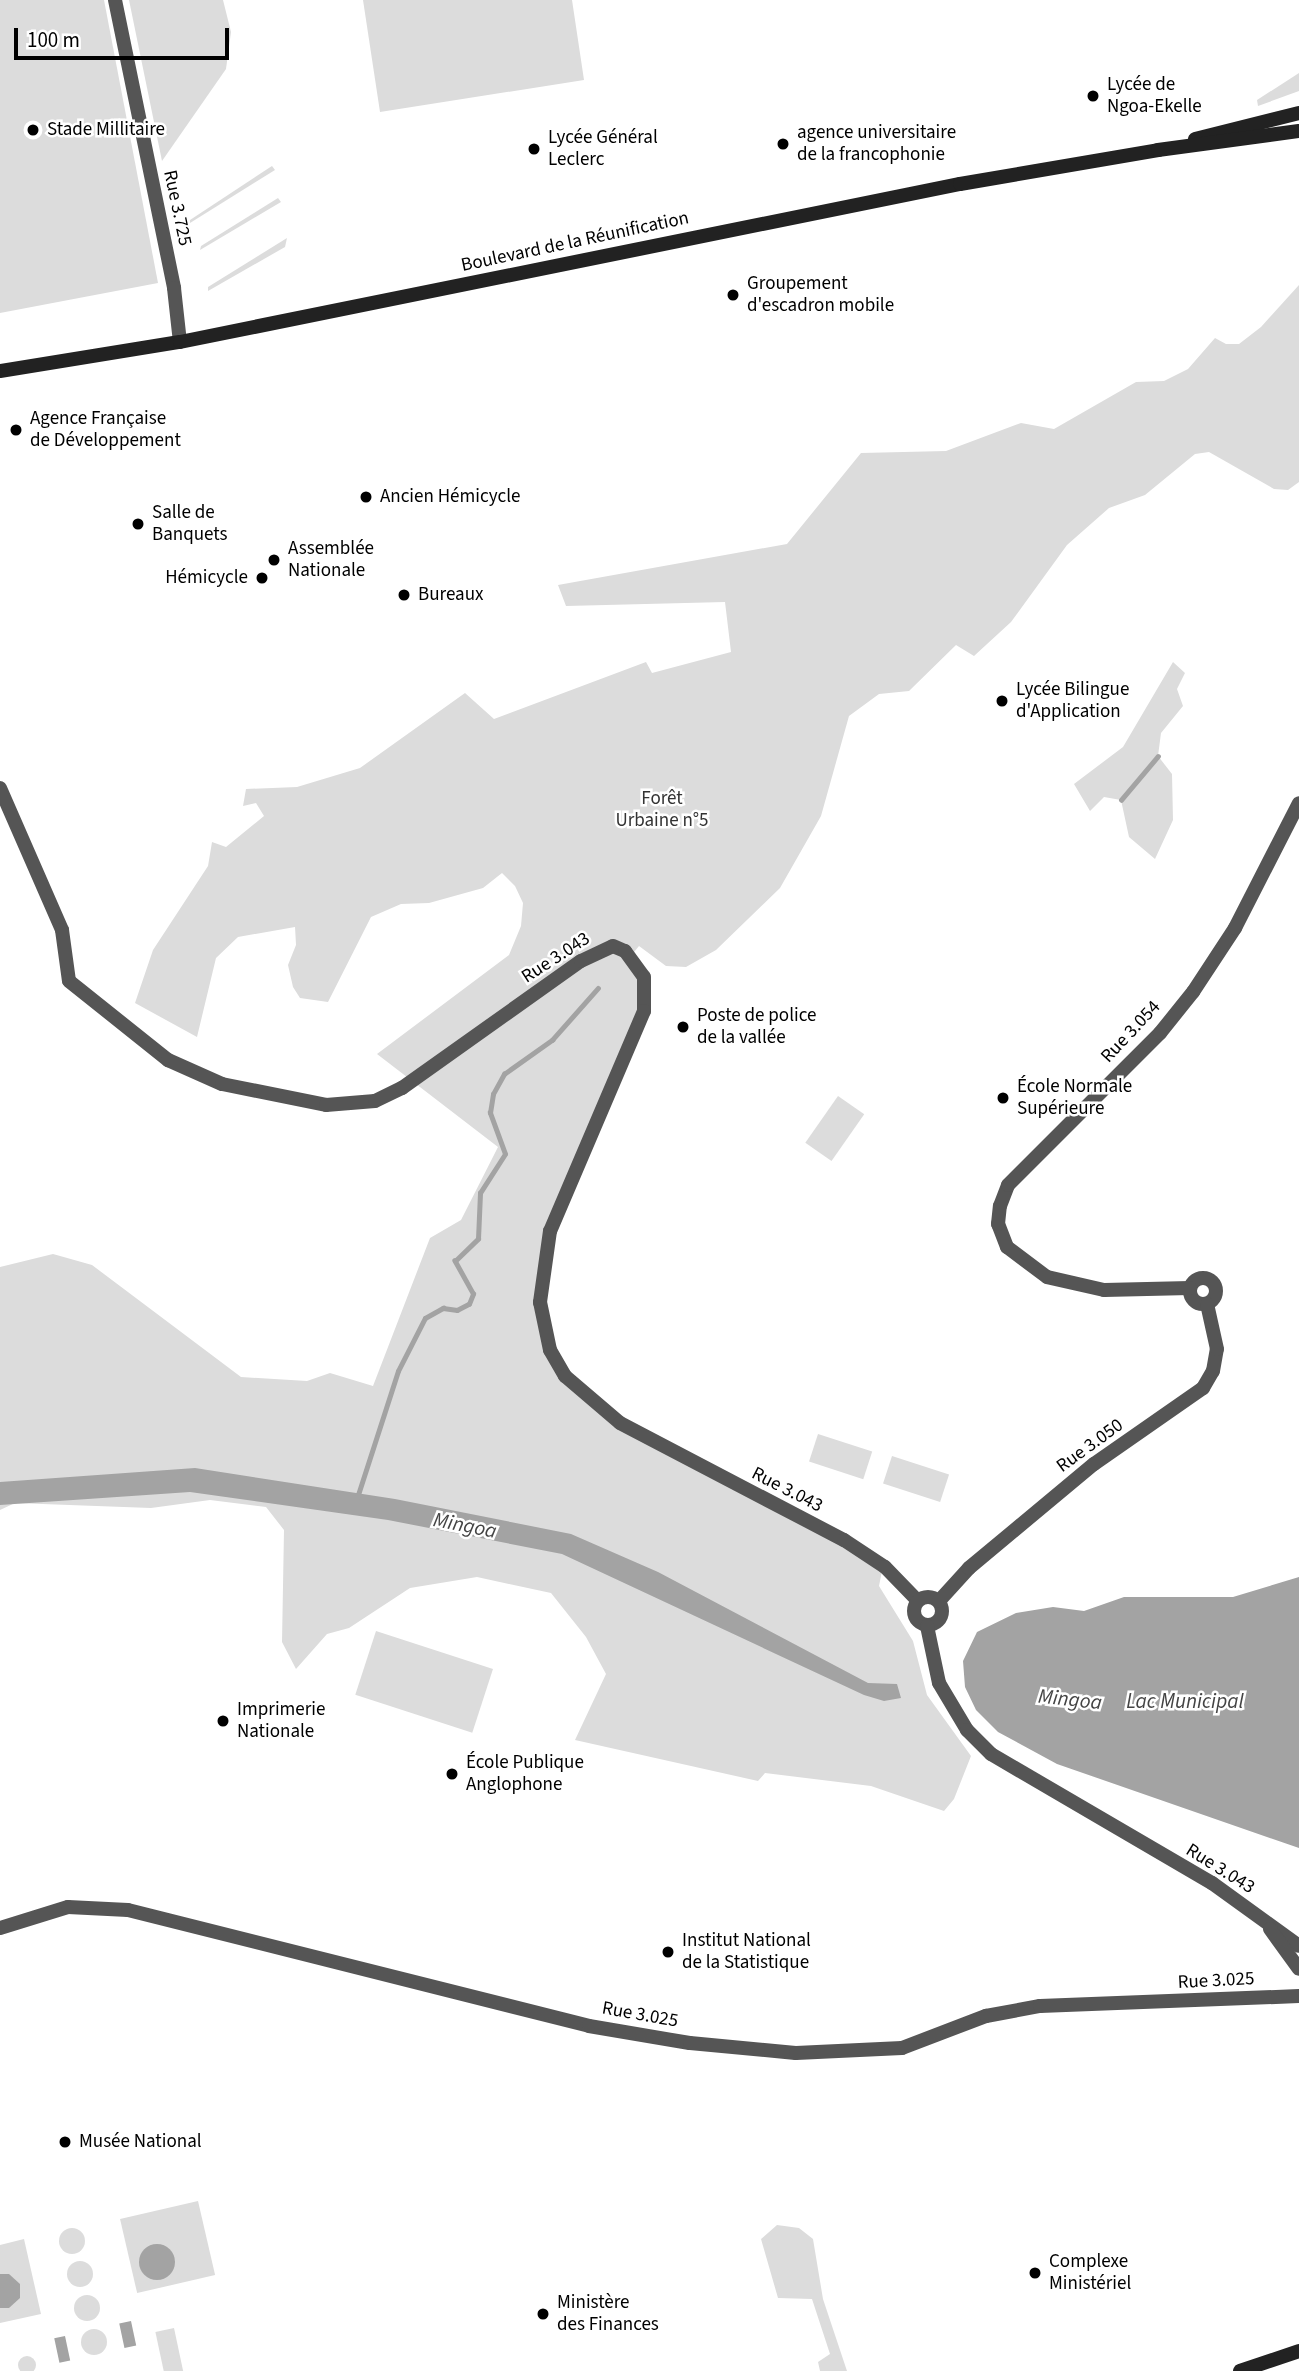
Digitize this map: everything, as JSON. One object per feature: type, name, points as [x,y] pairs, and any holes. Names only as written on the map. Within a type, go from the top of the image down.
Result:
[{"type":"main road","name":"Boulevard de la Réunification","points":[[1157,150],[1299,113]]},
{"type":"main road","name":"Boulevard de la Réunification","points":[[0,371],[180,342],[764,222],[1157,150],[1299,131]]},
{"type":"main road","points":[[1240,2371],[1299,2351]]},
{"type":"street","name":"Rue 3.725","points":[[115,0],[174,288],[180,342]]},
{"type":"street","name":"Rue 3.043","points":[[0,788],[62,930],[69,981],[168,1060],[222,1084],[326,1105],[375,1101],[402,1088],[581,961],[612,946],[625,951],[644,976],[644,1011],[550,1231],[540,1302],[550,1350],[565,1376],[620,1423],[844,1540],[885,1567],[918,1601]]},
{"type":"street","name":"Rue 3.054","points":[[1207,1304],[1216,1292],[1213,1284],[1200,1279],[1190,1288],[1104,1290],[1047,1278],[1007,1247],[998,1224],[1000,1206],[1008,1185],[1160,1033],[1193,992],[1235,928],[1299,803]]},
{"type":"street","points":[[1190,1288],[1192,1299],[1207,1304]]},
{"type":"street","name":"Rue 3.050","points":[[939,1601],[969,1568],[1094,1464],[1203,1388],[1213,1371],[1217,1349],[1207,1304]]},
{"type":"street","points":[[929,1597],[939,1601],[942,1616],[927,1626],[914,1613],[918,1601],[929,1597]]},
{"type":"street","name":"Rue 3.043","points":[[927,1626],[939,1683],[948,1701],[967,1730],[992,1754],[1212,1883],[1299,1946]]},
{"type":"street","name":"Rue 3.025","points":[[0,1928],[68,1907],[128,1910],[589,2026],[690,2043],[796,2053],[850,2054],[902,2048],[986,2016],[1040,2006],[1299,1996]]},
{"type":"street","points":[[1263,1919],[1299,1969]]},
{"type":"street","points":[[1284,1997],[1299,1986]]},
{"type":"green space","points":[[0,0],[104,0],[158,283],[0,313]]},
{"type":"green space","points":[[129,0],[223,0],[231,32],[226,69],[162,161]]},
{"type":"green space","points":[[363,0],[572,0],[584,80],[380,112]]},
{"type":"green space","points":[[1299,73],[1299,91],[1258,106],[1257,100]]},
{"type":"green space","points":[[272,166],[275,170],[190,223],[190,220]]},
{"type":"green space","points":[[278,198],[281,202],[200,250],[201,246]]},
{"type":"green space","points":[[287,238],[285,247],[208,291],[208,287]]},
{"type":"green space","name":"Forêt Urbaine n°5","points":[[1299,285],[1299,482],[1288,490],[1274,489],[1209,452],[1195,454],[1145,495],[1109,508],[1067,545],[1011,622],[974,656],[956,645],[909,691],[879,694],[849,716],[821,816],[780,888],[716,950],[686,967],[666,966],[639,946],[630,957],[644,998],[567,1185],[542,1274],[551,1350],[591,1400],[883,1566],[879,1586],[913,1641],[927,1695],[971,1756],[954,1799],[944,1811],[871,1786],[765,1773],[758,1781],[575,1740],[606,1674],[586,1637],[551,1593],[477,1577],[410,1588],[349,1628],[327,1634],[296,1669],[282,1642],[284,1530],[266,1507],[210,1500],[151,1508],[15,1503],[0,1510],[0,1267],[53,1254],[92,1265],[241,1377],[307,1381],[330,1373],[373,1386],[430,1238],[461,1220],[498,1147],[377,1054],[509,955],[521,926],[523,903],[515,886],[502,873],[483,888],[429,903],[401,904],[371,917],[328,1002],[300,998],[293,987],[288,965],[296,945],[295,927],[238,937],[216,958],[197,1037],[135,1003],[153,950],[208,866],[212,842],[226,847],[264,816],[256,803],[243,806],[246,789],[297,787],[360,768],[465,693],[494,719],[646,662],[652,673],[731,652],[725,602],[566,606],[558,585],[787,544],[861,453],[946,451],[1021,423],[1054,429],[1136,382],[1164,381],[1188,369],[1215,338],[1226,344],[1239,344],[1261,327]]},
{"type":"green space","points":[[1173,662],[1185,673],[1177,689],[1183,706],[1161,733],[1158,756],[1172,774],[1173,820],[1155,859],[1129,837],[1121,800],[1104,797],[1090,811],[1074,784],[1123,747]]},
{"type":"green space","points":[[838,1096],[864,1114],[832,1161],[805,1143]]},
{"type":"green space","points":[[818,1434],[872,1452],[863,1479],[809,1462]]},
{"type":"green space","points":[[892,1456],[949,1475],[940,1502],[883,1484]]},
{"type":"green space","points":[[376,1631],[493,1669],[472,1733],[355,1695]]},
{"type":"green space","points":[[198,2201],[215,2275],[137,2293],[120,2219]]},
{"type":"green space","points":[[777,2225],[799,2228],[813,2239],[823,2299],[847,2371],[820,2371],[818,2362],[830,2354],[812,2299],[778,2298],[761,2239]]},
{"type":"green space","points":[[72,2228],[81,2232],[85,2241],[81,2250],[72,2254],[63,2250],[59,2241],[63,2232]]},
{"type":"green space","points":[[24,2239],[41,2314],[0,2323],[0,2245]]},
{"type":"green space","points":[[80,2261],[89,2265],[93,2274],[89,2283],[80,2287],[71,2283],[67,2274],[71,2265]]},
{"type":"green space","points":[[87,2295],[96,2299],[100,2308],[96,2317],[87,2321],[78,2317],[74,2308],[78,2299]]},
{"type":"green space","points":[[174,2328],[183,2371],[164,2371],[155,2332]]},
{"type":"green space","points":[[94,2329],[103,2333],[107,2342],[103,2351],[94,2355],[85,2351],[81,2342],[85,2333]]},
{"type":"green space","points":[[27,2356],[33,2359],[36,2365],[33,2371],[27,2374],[21,2371],[18,2365],[21,2359]]},
{"type":"water","name":"Mingoa","points":[[195,1468],[395,1499],[571,1534],[658,1572],[868,1683],[897,1684],[901,1698],[884,1701],[864,1695],[562,1554],[388,1520],[190,1492],[0,1505],[0,1482]]},
{"type":"water","name":"Lac Municipal","points":[[1299,1577],[1299,1848],[1057,1764],[998,1732],[976,1710],[965,1687],[963,1661],[977,1632],[1016,1613],[1053,1607],[1084,1611],[1124,1597],[1233,1597]]},
{"type":"water","points":[[157,2244],[170,2249],[175,2262],[170,2275],[157,2280],[144,2275],[139,2262],[144,2249]]},
{"type":"water","points":[[0,2274],[9,2274],[20,2284],[20,2298],[9,2308],[0,2308]]},
{"type":"water","points":[[131,2321],[136,2345],[124,2348],[119,2323]]},
{"type":"water","points":[[65,2336],[70,2360],[59,2363],[54,2338]]},
{"type":"waterway","points":[[1121,800],[1158,756]]},
{"type":"waterway","points":[[357,1498],[398,1371],[425,1318],[443,1308],[457,1310],[469,1304],[473,1294],[455,1261],[478,1239],[480,1193],[505,1154],[490,1113],[493,1094],[504,1074],[552,1040],[598,988]]},
{"type":"place","name":"Lycée de Ngoa-Ekelle","points":[[1093,96]]},
{"type":"place","name":"Stade Millitaire","points":[[33,130]]},
{"type":"place","name":"agence universitaire de la francophonie","points":[[783,144]]},
{"type":"place","name":"Lycée Général Leclerc","points":[[534,149]]},
{"type":"place","name":"Groupement d'escadron mobile","points":[[733,295]]},
{"type":"place","name":"Agence Française de Développement","points":[[16,430]]},
{"type":"place","name":"Ancien Hémicycle","points":[[366,497]]},
{"type":"place","name":"Salle de Banquets","points":[[138,524]]},
{"type":"place","name":"Assemblée Nationale","points":[[274,560]]},
{"type":"place","name":"Hémicycle","points":[[262,578]]},
{"type":"place","name":"Bureaux","points":[[404,595]]},
{"type":"place","name":"Lycée Bilingue d'Application","points":[[1002,701]]},
{"type":"place","name":"Poste de police de la vallée","points":[[683,1027]]},
{"type":"place","name":"École Normale Supérieure","points":[[1003,1098]]},
{"type":"place","name":"Imprimerie Nationale","points":[[223,1721]]},
{"type":"place","name":"École Publique Anglophone","points":[[452,1774]]},
{"type":"place","name":"Institut National de la Statistique","points":[[668,1952]]},
{"type":"place","name":"Musée National","points":[[65,2142]]},
{"type":"place","name":"Complexe Ministériel","points":[[1035,2273]]},
{"type":"place","name":"Ministère des Finances","points":[[543,2314]]}]
